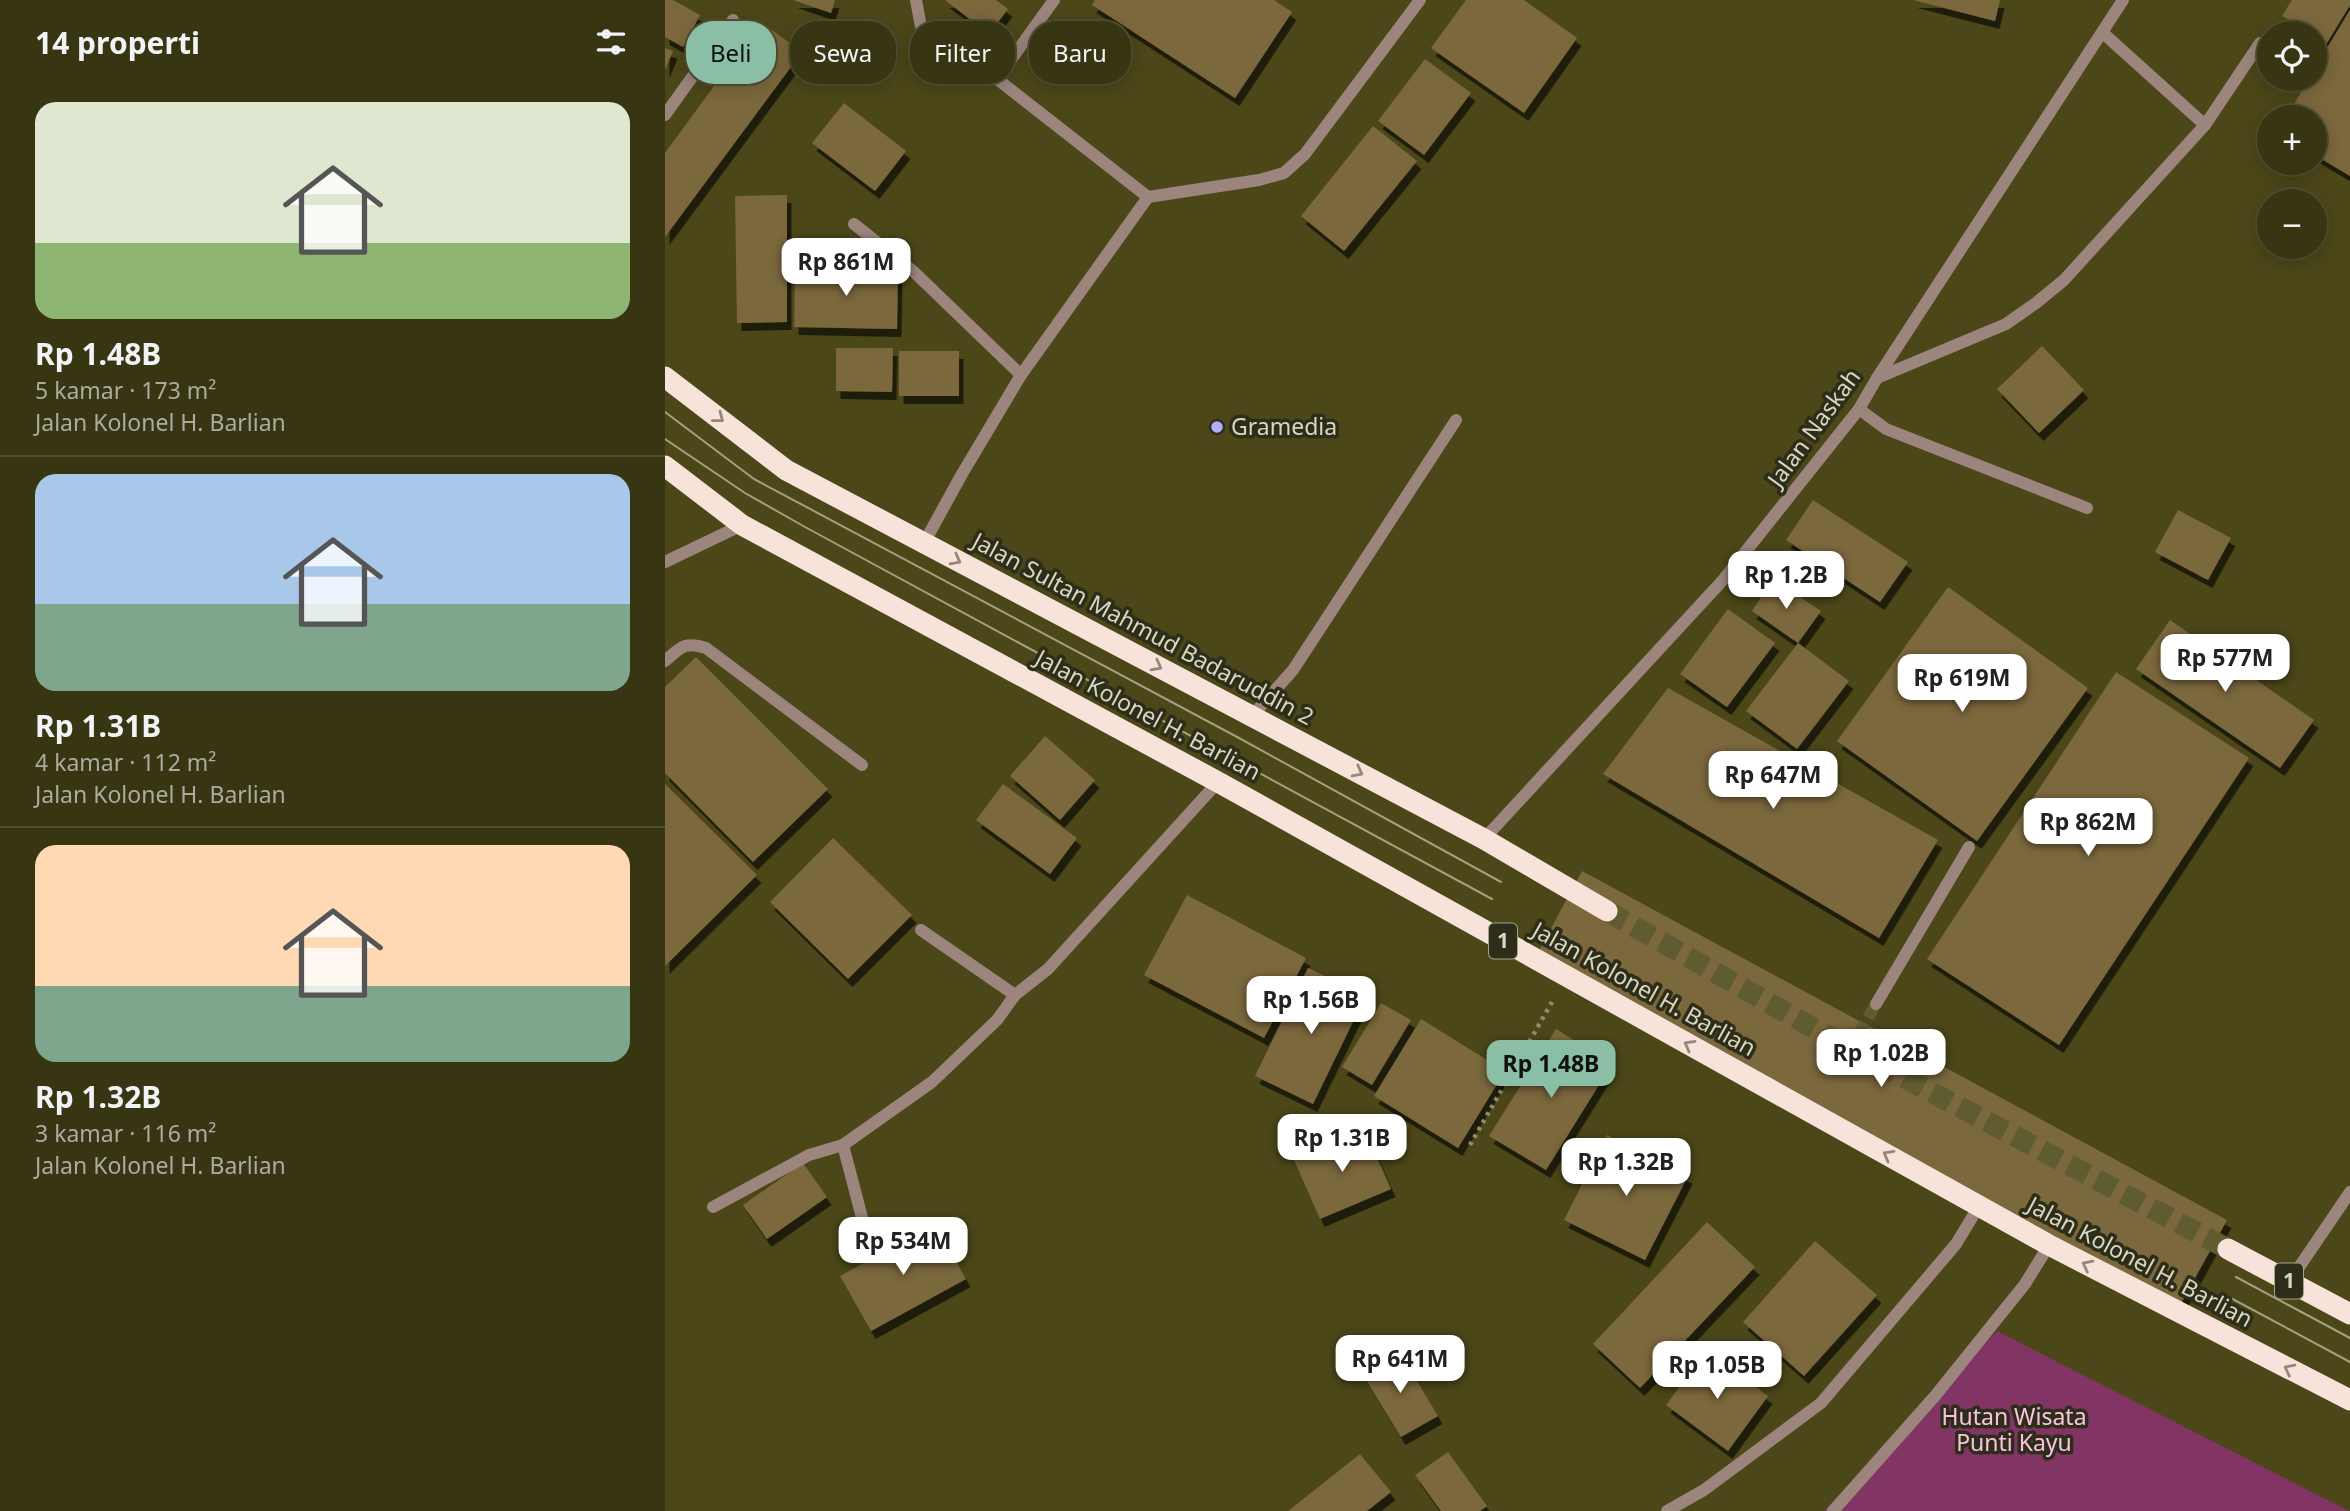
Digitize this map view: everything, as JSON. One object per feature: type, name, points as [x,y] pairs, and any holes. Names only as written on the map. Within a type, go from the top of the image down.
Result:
[{"type":"highway","name":"Jalan Sultan Mahmud Badaruddin 2","points":[[665,377],[786,470],[1484,839],[1607,911]]},
{"type":"highway","name":"Jalan Kolonel H. Barlian","points":[[665,466],[742,525],[1218,782],[2049,1245],[2350,1400]]},
{"type":"highway","name":"1","points":[[2228,1249],[2350,1314]]},
{"type":"street","points":[[916,0],[921,21]]},
{"type":"street","points":[[1015,53],[1054,0]]},
{"type":"street","points":[[924,543],[1021,375],[1148,197],[1259,180],[1284,173],[1305,154],[1420,0]]},
{"type":"street","name":"Jalan Naskah","points":[[1484,839],[1723,580],[1859,409],[2123,0]]},
{"type":"street","points":[[665,115],[733,20]]},
{"type":"street","points":[[2103,33],[2205,125]]},
{"type":"street","points":[[1877,378],[2006,324],[2064,280],[2205,125],[2257,47]]},
{"type":"street","points":[[1002,84],[1148,197]]},
{"type":"street","points":[[854,224],[914,272],[1021,375]]},
{"type":"street","points":[[1859,409],[1886,429],[2087,508]]},
{"type":"street","points":[[1252,716],[1293,670],[1456,420]]},
{"type":"street","points":[[665,562],[742,525]]},
{"type":"street","points":[[665,661],[683,646],[706,648],[862,765]]},
{"type":"street","points":[[713,1208],[809,1155],[843,1144],[932,1082],[997,1020],[1015,995],[1048,970],[1218,782]]},
{"type":"street","points":[[1876,1003],[1969,847]]},
{"type":"street","points":[[922,930],[1015,995]]},
{"type":"street","points":[[843,1144],[871,1252]]},
{"type":"street","points":[[2289,1282],[2350,1192]]},
{"type":"street","points":[[1667,1511],[1704,1490],[1821,1403],[1956,1244],[1979,1206]]},
{"type":"street","points":[[1833,1511],[1935,1396],[2025,1284],[2049,1245]]},
{"type":"path","points":[[1470,1144],[1567,976]]},
{"type":"green space","name":"Hutan Wisata Punti Kayu","points":[[1997,1331],[2349,1511],[1824,1511]]},
{"type":"building","points":[[665,0],[673,0],[700,15],[697,21],[686,21],[686,41],[683,47],[665,37]]},
{"type":"building","points":[[793,0],[835,0],[831,13]]},
{"type":"building","points":[[945,0],[996,0],[1008,9],[999,21],[972,21]]},
{"type":"building","points":[[1095,0],[1274,0],[1292,12],[1235,98],[1131,30],[1131,21],[1117,21],[1092,5]]},
{"type":"building","points":[[1466,0],[1524,0],[1577,38],[1524,113],[1431,48]]},
{"type":"building","points":[[1913,0],[2000,0],[1995,21]]},
{"type":"building","points":[[2292,0],[2350,0],[2350,5],[2327,43],[2327,21],[2291,21],[2282,16]]},
{"type":"building","points":[[2350,10],[2350,176],[2327,162],[2327,105],[2293,105],[2302,91],[2327,91],[2327,48]]},
{"type":"building","points":[[776,33],[790,43],[790,68],[665,237],[665,153],[716,84],[776,84]]},
{"type":"building","points":[[665,48],[673,51],[665,70]]},
{"type":"building","points":[[1425,59],[1471,93],[1424,155],[1378,121]]},
{"type":"building","points":[[844,103],[906,151],[875,191],[812,143]]},
{"type":"building","points":[[1373,126],[1417,161],[1344,251],[1301,216]]},
{"type":"building","points":[[787,195],[787,322],[737,323],[735,196]]},
{"type":"building","points":[[795,268],[898,270],[897,329],[794,327]]},
{"type":"building","points":[[2042,346],[2084,390],[2039,433],[1997,389]]},
{"type":"building","points":[[836,348],[893,348],[892,392],[836,391]]},
{"type":"building","points":[[899,351],[959,351],[959,396],[899,396]]},
{"type":"building","points":[[1813,500],[1908,562],[1880,602],[1786,540]]},
{"type":"building","points":[[2178,510],[2231,538],[2208,580],[2155,552]]},
{"type":"building","points":[[1773,579],[1821,611],[1798,643],[1752,611]]},
{"type":"building","points":[[1948,587],[2088,688],[1977,841],[1837,741]]},
{"type":"building","points":[[1728,609],[1775,643],[1727,707],[1680,674]]},
{"type":"building","points":[[2170,620],[2314,720],[2280,768],[2136,669]]},
{"type":"building","points":[[1798,643],[1849,681],[1797,749],[1746,711]]},
{"type":"building","points":[[696,657],[828,789],[753,862],[665,773],[665,687]]},
{"type":"building","points":[[2116,672],[2249,758],[2059,1045],[1927,959]]},
{"type":"building","points":[[1668,688],[1938,840],[1879,938],[1603,774]]},
{"type":"building","points":[[1045,736],[1095,780],[1060,820],[1010,776]]},
{"type":"building","points":[[665,784],[757,875],[665,966]]},
{"type":"building","points":[[1003,784],[1077,838],[1050,874],[976,820]]},
{"type":"building","points":[[833,838],[912,915],[848,979],[770,902]]},
{"type":"building","points":[[1582,871],[2227,1220],[2179,1307],[1535,958]]},
{"type":"building","points":[[1187,895],[1306,958],[1264,1038],[1144,975]]},
{"type":"building","points":[[1308,968],[1366,995],[1313,1104],[1255,1076]]},
{"type":"building","points":[[1381,1003],[1411,1020],[1372,1085],[1342,1067]]},
{"type":"building","points":[[1421,1019],[1505,1071],[1458,1148],[1374,1096]]},
{"type":"building","points":[[1556,1029],[1612,1064],[1546,1170],[1489,1136]]},
{"type":"building","points":[[1364,1129],[1391,1189],[1320,1219],[1294,1160]]},
{"type":"building","points":[[1607,1135],[1688,1176],[1645,1260],[1564,1220]]},
{"type":"building","points":[[803,1163],[827,1197],[767,1239],[743,1205]]},
{"type":"building","points":[[1707,1222],[1755,1267],[1640,1388],[1593,1344]]},
{"type":"building","points":[[935,1224],[966,1279],[871,1331],[840,1276]]},
{"type":"building","points":[[1815,1241],[1877,1295],[1804,1376],[1743,1322]]},
{"type":"building","points":[[1706,1351],[1768,1396],[1728,1451],[1666,1405]]},
{"type":"building","points":[[1400,1353],[1438,1416],[1401,1437],[1363,1375]]},
{"type":"building","points":[[1448,1452],[1487,1506],[1480,1511],[1441,1511],[1415,1475]]},
{"type":"building","points":[[1360,1454],[1391,1492],[1367,1511],[1288,1511]]},
{"type":"tunnel","points":[[1607,911],[1850,1049],[2228,1249]]},
{"type":"tunnel","points":[[1850,1049],[1876,1004]]},
{"type":"tram line","points":[[665,412],[754,479],[1239,738],[1501,882]]},
{"type":"tram line","points":[[665,439],[745,493],[805,527],[1492,899]]},
{"type":"tram line","points":[[2236,1277],[2350,1338]]},
{"type":"tram line","points":[[2227,1296],[2350,1362]]},
{"type":"place","name":"Gramedia","points":[[1217,427]]}]
